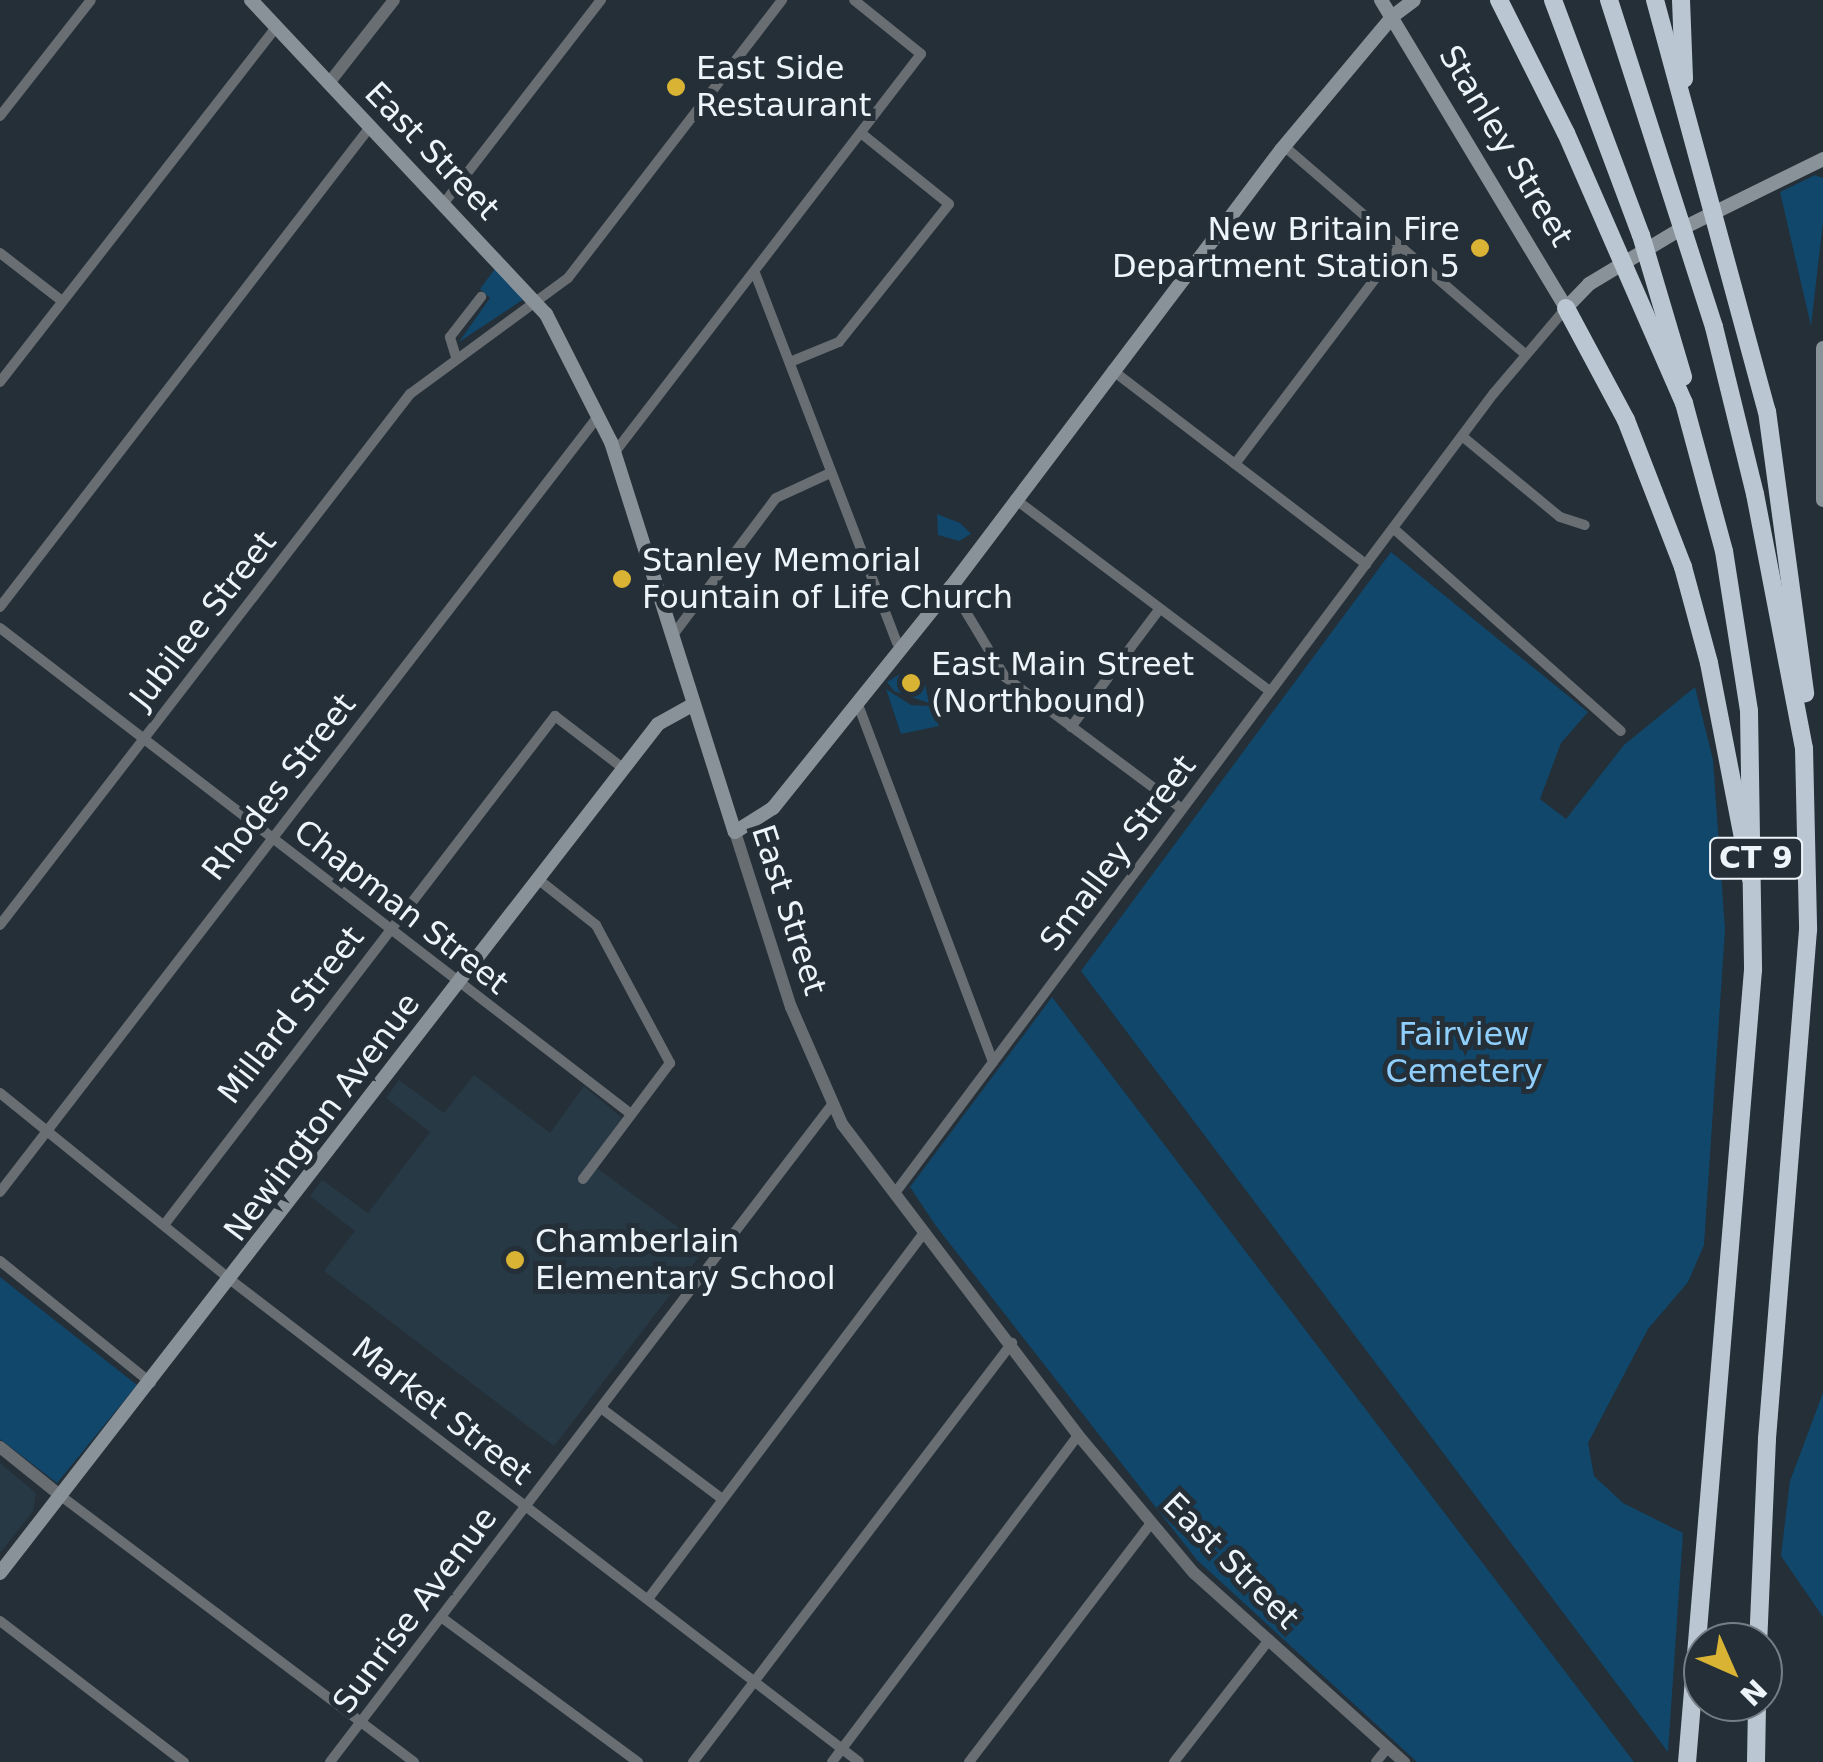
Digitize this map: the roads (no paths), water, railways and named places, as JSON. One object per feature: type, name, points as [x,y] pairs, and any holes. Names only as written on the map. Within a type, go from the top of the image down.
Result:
[{"type":"highway","name":"CT 9","points":[[1499,0],[1559,117],[1689,416],[1724,551],[1744,668],[1755,892],[1687,1762]]},
{"type":"highway","points":[[1553,0],[1658,286],[1689,416]]},
{"type":"highway","name":"CT 9","points":[[1609,0],[1719,346],[1804,748],[1807,945],[1770,1399],[1759,1622]]},
{"type":"highway","points":[[1654,0],[1771,433],[1802,643],[1804,748]]},
{"type":"highway","points":[[1681,0],[1685,104]]},
{"type":"highway","points":[[1566,308],[1626,420],[1683,566],[1755,892]]},
{"type":"highway","points":[[1756,1762],[1757,1722]]},
{"type":"main road","name":"East Street","points":[[251,0],[538,302],[599,414],[615,452],[735,832]]},
{"type":"main road","name":"Stanley Street","points":[[1382,0],[1395,8],[1566,308],[1600,280],[1744,195],[1823,158]]},
{"type":"main road","points":[[890,660],[897,643],[968,558],[1284,146],[1395,8],[1414,0]]},
{"type":"main road","points":[[1823,348],[1823,500]]},
{"type":"main road","points":[[735,832],[768,814],[951,587],[968,558]]},
{"type":"main road","name":"Newington Avenue","points":[[0,1572],[232,1280],[624,768],[665,717],[694,704]]},
{"type":"street","points":[[0,116],[91,0]]},
{"type":"street","points":[[329,84],[394,0]]},
{"type":"street","points":[[444,203],[601,0]]},
{"type":"street","name":"Jubilee Street","points":[[0,925],[410,394],[456,357],[538,302],[576,269],[782,0]]},
{"type":"street","points":[[615,452],[922,54],[854,0]]},
{"type":"street","points":[[0,382],[277,26]]},
{"type":"street","points":[[0,608],[370,127]]},
{"type":"street","points":[[790,362],[839,342],[949,204],[862,134]]},
{"type":"street","points":[[1284,146],[1525,354]]},
{"type":"street","points":[[1235,464],[1399,247]]},
{"type":"street","points":[[0,254],[62,301]]},
{"type":"street","points":[[755,274],[828,474],[897,643]]},
{"type":"street","points":[[456,357],[450,338],[481,297]]},
{"type":"street","name":"Smalley Street","points":[[895,1193],[1462,436],[1566,308]]},
{"type":"street","points":[[1112,370],[1366,564]]},
{"type":"street","name":"Rhodes Street","points":[[0,1192],[599,414]]},
{"type":"street","points":[[1462,436],[1560,518],[1585,525]]},
{"type":"street","points":[[673,636],[776,498],[828,474]]},
{"type":"street","points":[[1014,498],[1158,611],[1270,691]]},
{"type":"street","points":[[1393,528],[1621,731]]},
{"type":"street","points":[[951,587],[1005,677],[1182,809]]},
{"type":"street","points":[[1072,727],[1158,611]]},
{"type":"street","name":"Chapman Street","points":[[0,628],[631,1114]]},
{"type":"street","points":[[856,702],[993,1062]]},
{"type":"street","name":"Millard Street","points":[[164,1226],[555,716],[624,768]]},
{"type":"street","name":"East Street","points":[[735,832],[831,1106],[1078,1435],[1194,1573],[1404,1762]]},
{"type":"street","points":[[539,880],[596,925],[670,1064],[583,1179]]},
{"type":"street","name":"Market Street","points":[[0,1093],[232,1280],[859,1762]]},
{"type":"street","name":"Sunrise Avenue","points":[[330,1762],[831,1106]]},
{"type":"street","points":[[648,1599],[925,1232]]},
{"type":"street","points":[[0,1261],[151,1383]]},
{"type":"street","points":[[693,1762],[1012,1343]]},
{"type":"street","points":[[601,1408],[721,1498]]},
{"type":"street","points":[[832,1762],[1078,1435]]},
{"type":"street","points":[[0,1448],[414,1762]]},
{"type":"street","points":[[969,1762],[1152,1523]]},
{"type":"street","points":[[442,1617],[638,1762]]},
{"type":"street","points":[[0,1621],[184,1762]]},
{"type":"street","points":[[1174,1762],[1269,1640]]},
{"type":"street","points":[[1376,1762],[1388,1747]]},
{"type":"place","name":"East Side Restaurant","points":[[676,87]]},
{"type":"place","name":"New Britain Fire Department Station 5","points":[[1480,248]]},
{"type":"place","name":"Stanley Memorial Fountain of Life Church","points":[[622,579]]},
{"type":"place","name":"East Main Street (Northbound)","points":[[911,683]]},
{"type":"place","name":"Chamberlain Elementary School","points":[[515,1260]]},
{"type":"park label","name":"Fairview Cemetery","points":[[1464,1054]]}]
